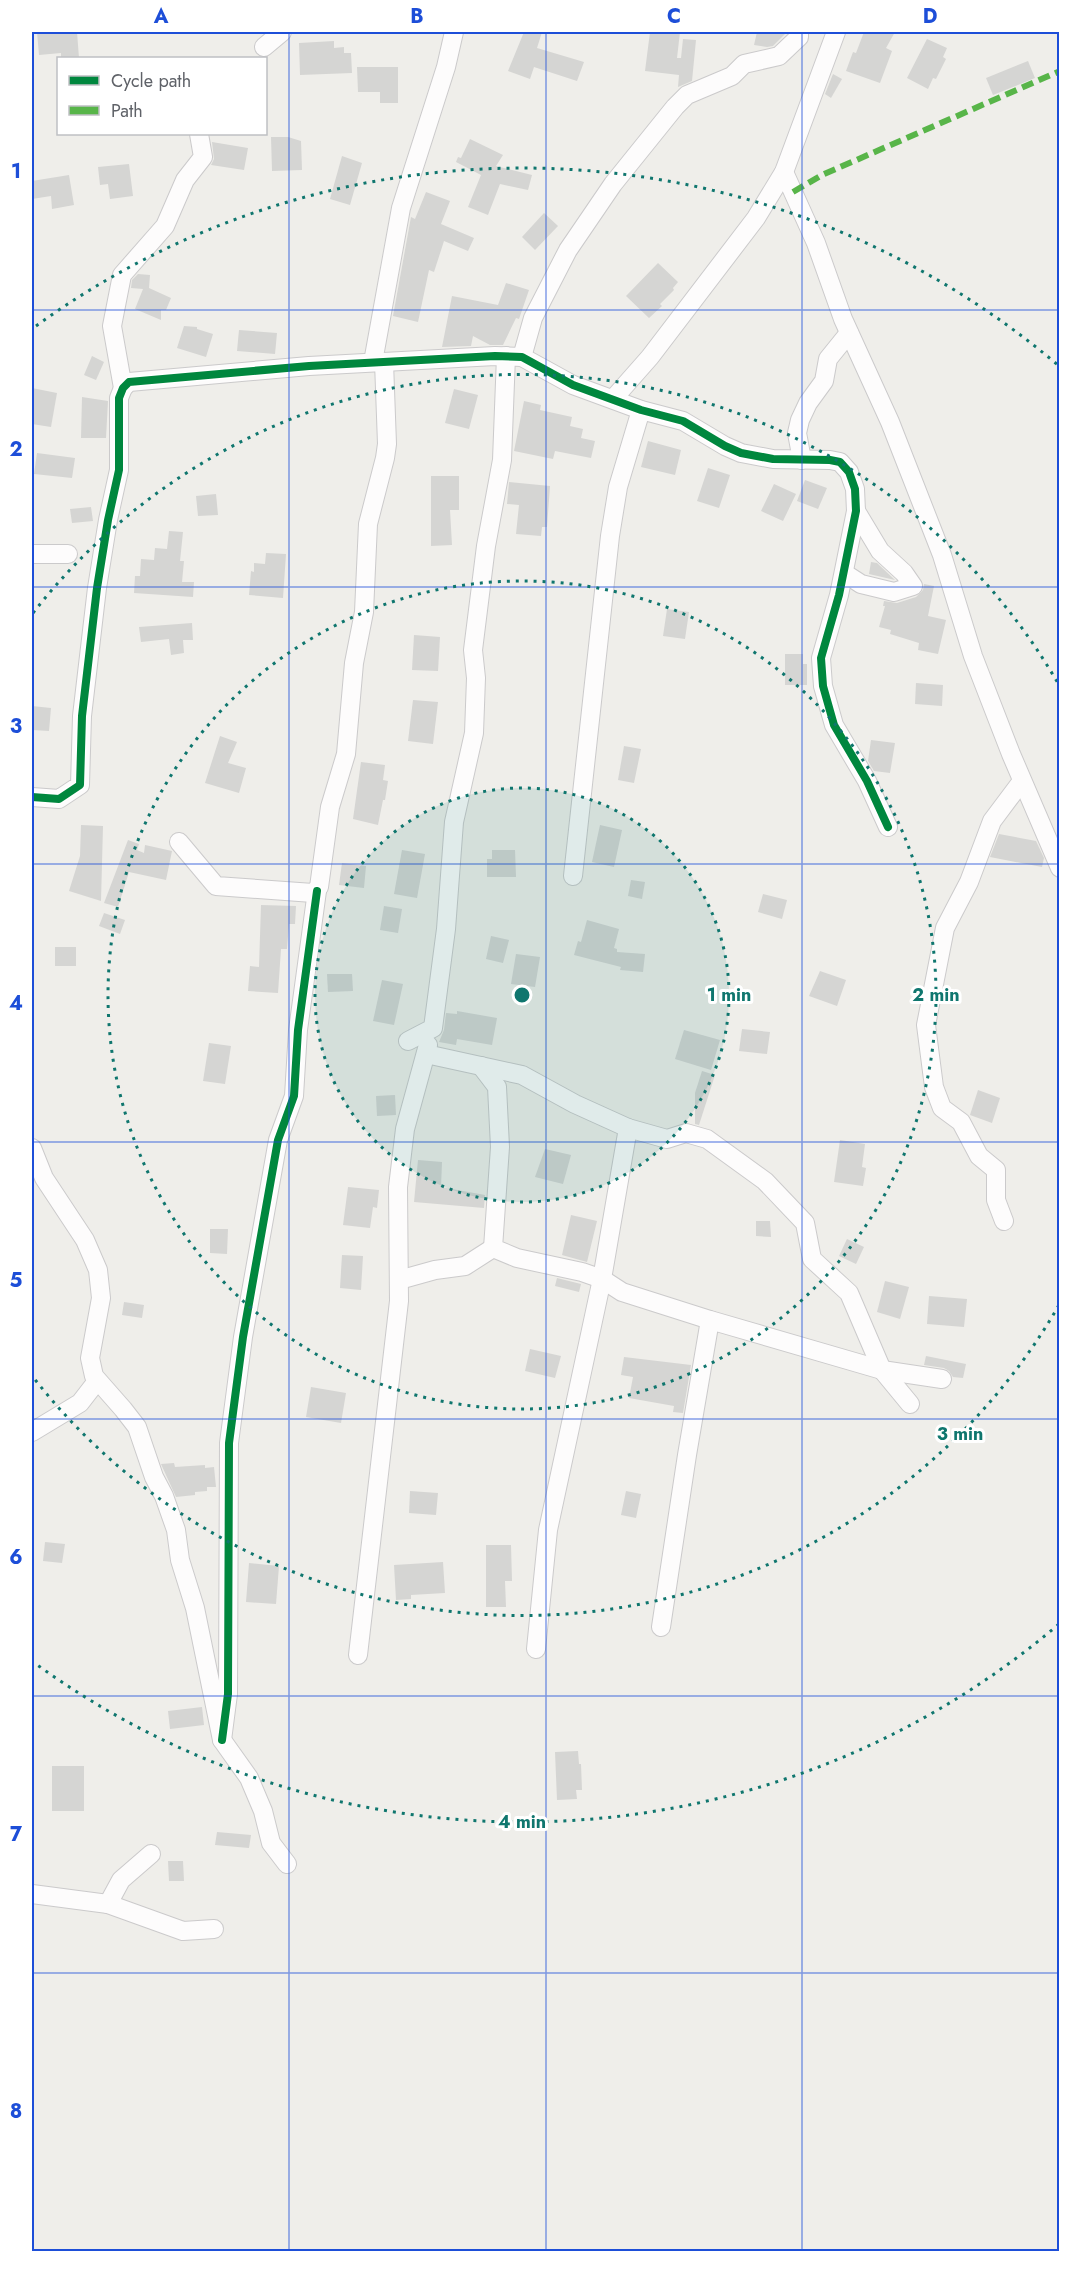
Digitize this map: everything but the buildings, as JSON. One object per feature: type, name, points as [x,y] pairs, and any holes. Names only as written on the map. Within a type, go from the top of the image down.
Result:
[{"type":"street","points":[[264,47],[282,32]]},
{"type":"street","points":[[222,1740],[228,1694],[229,1443],[243,1337],[278,1140],[294,1096],[298,1030],[317,891],[330,807],[346,754],[354,663],[364,612],[368,525],[387,444],[378,362],[401,208],[446,67],[454,32]]},
{"type":"street","points":[[358,1655],[399,1301],[398,1187],[405,1129],[433,1028],[446,929],[454,822],[474,733],[476,678],[473,650],[514,357],[568,250],[613,184],[675,107],[687,95],[732,76],[744,64],[779,56],[799,37],[800,32]]},
{"type":"street","points":[[613,399],[650,357],[756,218],[784,172],[836,32]]},
{"type":"street","points":[[123,388],[112,326],[122,275],[165,226],[184,180],[202,157],[200,135]]},
{"type":"street","points":[[784,172],[816,243],[849,333],[890,422],[942,555],[974,656],[1022,782],[1059,868]]},
{"type":"street","points":[[802,460],[797,433],[800,420],[824,381],[828,359],[849,333]]},
{"type":"street","points":[[32,797],[59,799],[80,785],[82,716],[99,577],[119,470],[119,398],[123,388],[129,382],[378,362],[514,357],[573,385],[641,410],[683,421],[741,453],[773,459],[840,462],[849,472],[855,489],[856,511],[844,573],[820,658],[823,686],[834,724],[867,781],[888,827]]},
{"type":"street","points":[[573,876],[610,536],[618,487],[641,410]]},
{"type":"street","points":[[844,573],[861,584],[894,592],[913,586],[904,573],[880,551],[856,511]]},
{"type":"street","points":[[32,554],[68,554]]},
{"type":"street","points":[[1005,1221],[996,1200],[996,1170],[979,1156],[961,1122],[942,1108],[933,1087],[926,1025],[945,928],[969,882],[992,821],[1022,782]]},
{"type":"street","points":[[179,842],[216,886],[313,893],[317,891]]},
{"type":"street","points":[[408,1041],[433,1028]]},
{"type":"street","points":[[426,1054],[522,1074],[575,1104],[628,1128],[667,1139],[686,1133],[707,1139],[765,1181],[805,1223],[812,1259],[849,1293],[882,1370],[910,1404]]},
{"type":"street","points":[[481,1066],[497,1088],[500,1147],[493,1248]]},
{"type":"street","points":[[536,1649],[548,1530],[602,1279],[628,1128]]},
{"type":"street","points":[[32,1148],[44,1178],[85,1240],[98,1270],[101,1298],[90,1358],[94,1376],[136,1427],[154,1477],[164,1496],[176,1530],[180,1560],[195,1608],[222,1740],[249,1778],[263,1810],[271,1843],[287,1864]]},
{"type":"street","points":[[399,1280],[435,1270],[465,1266],[493,1248]]},
{"type":"street","points":[[493,1248],[517,1258],[582,1272],[602,1279],[622,1292],[882,1370],[942,1379]]},
{"type":"street","points":[[661,1627],[687,1455],[711,1320]]},
{"type":"street","points":[[32,1432],[80,1403],[97,1381]]},
{"type":"street","points":[[108,1904],[121,1880],[151,1854]]},
{"type":"street","points":[[32,1894],[108,1904],[183,1931],[214,1929]]},
{"type":"marked path","points":[[793,192],[822,175],[1060,71]]},
{"type":"cycle path","points":[[32,797],[59,799],[80,785],[82,716],[97,588],[119,470],[119,398],[123,388],[129,382],[309,366],[495,356],[522,357],[573,385],[641,410],[683,421],[741,453],[773,459],[830,460],[840,462],[849,472],[855,489],[856,511],[839,595],[821,658],[823,686],[834,725],[867,781],[888,827]]},
{"type":"cycle path","points":[[222,1740],[228,1694],[229,1443],[243,1337],[278,1140],[294,1096],[298,1030],[317,891]]}]
